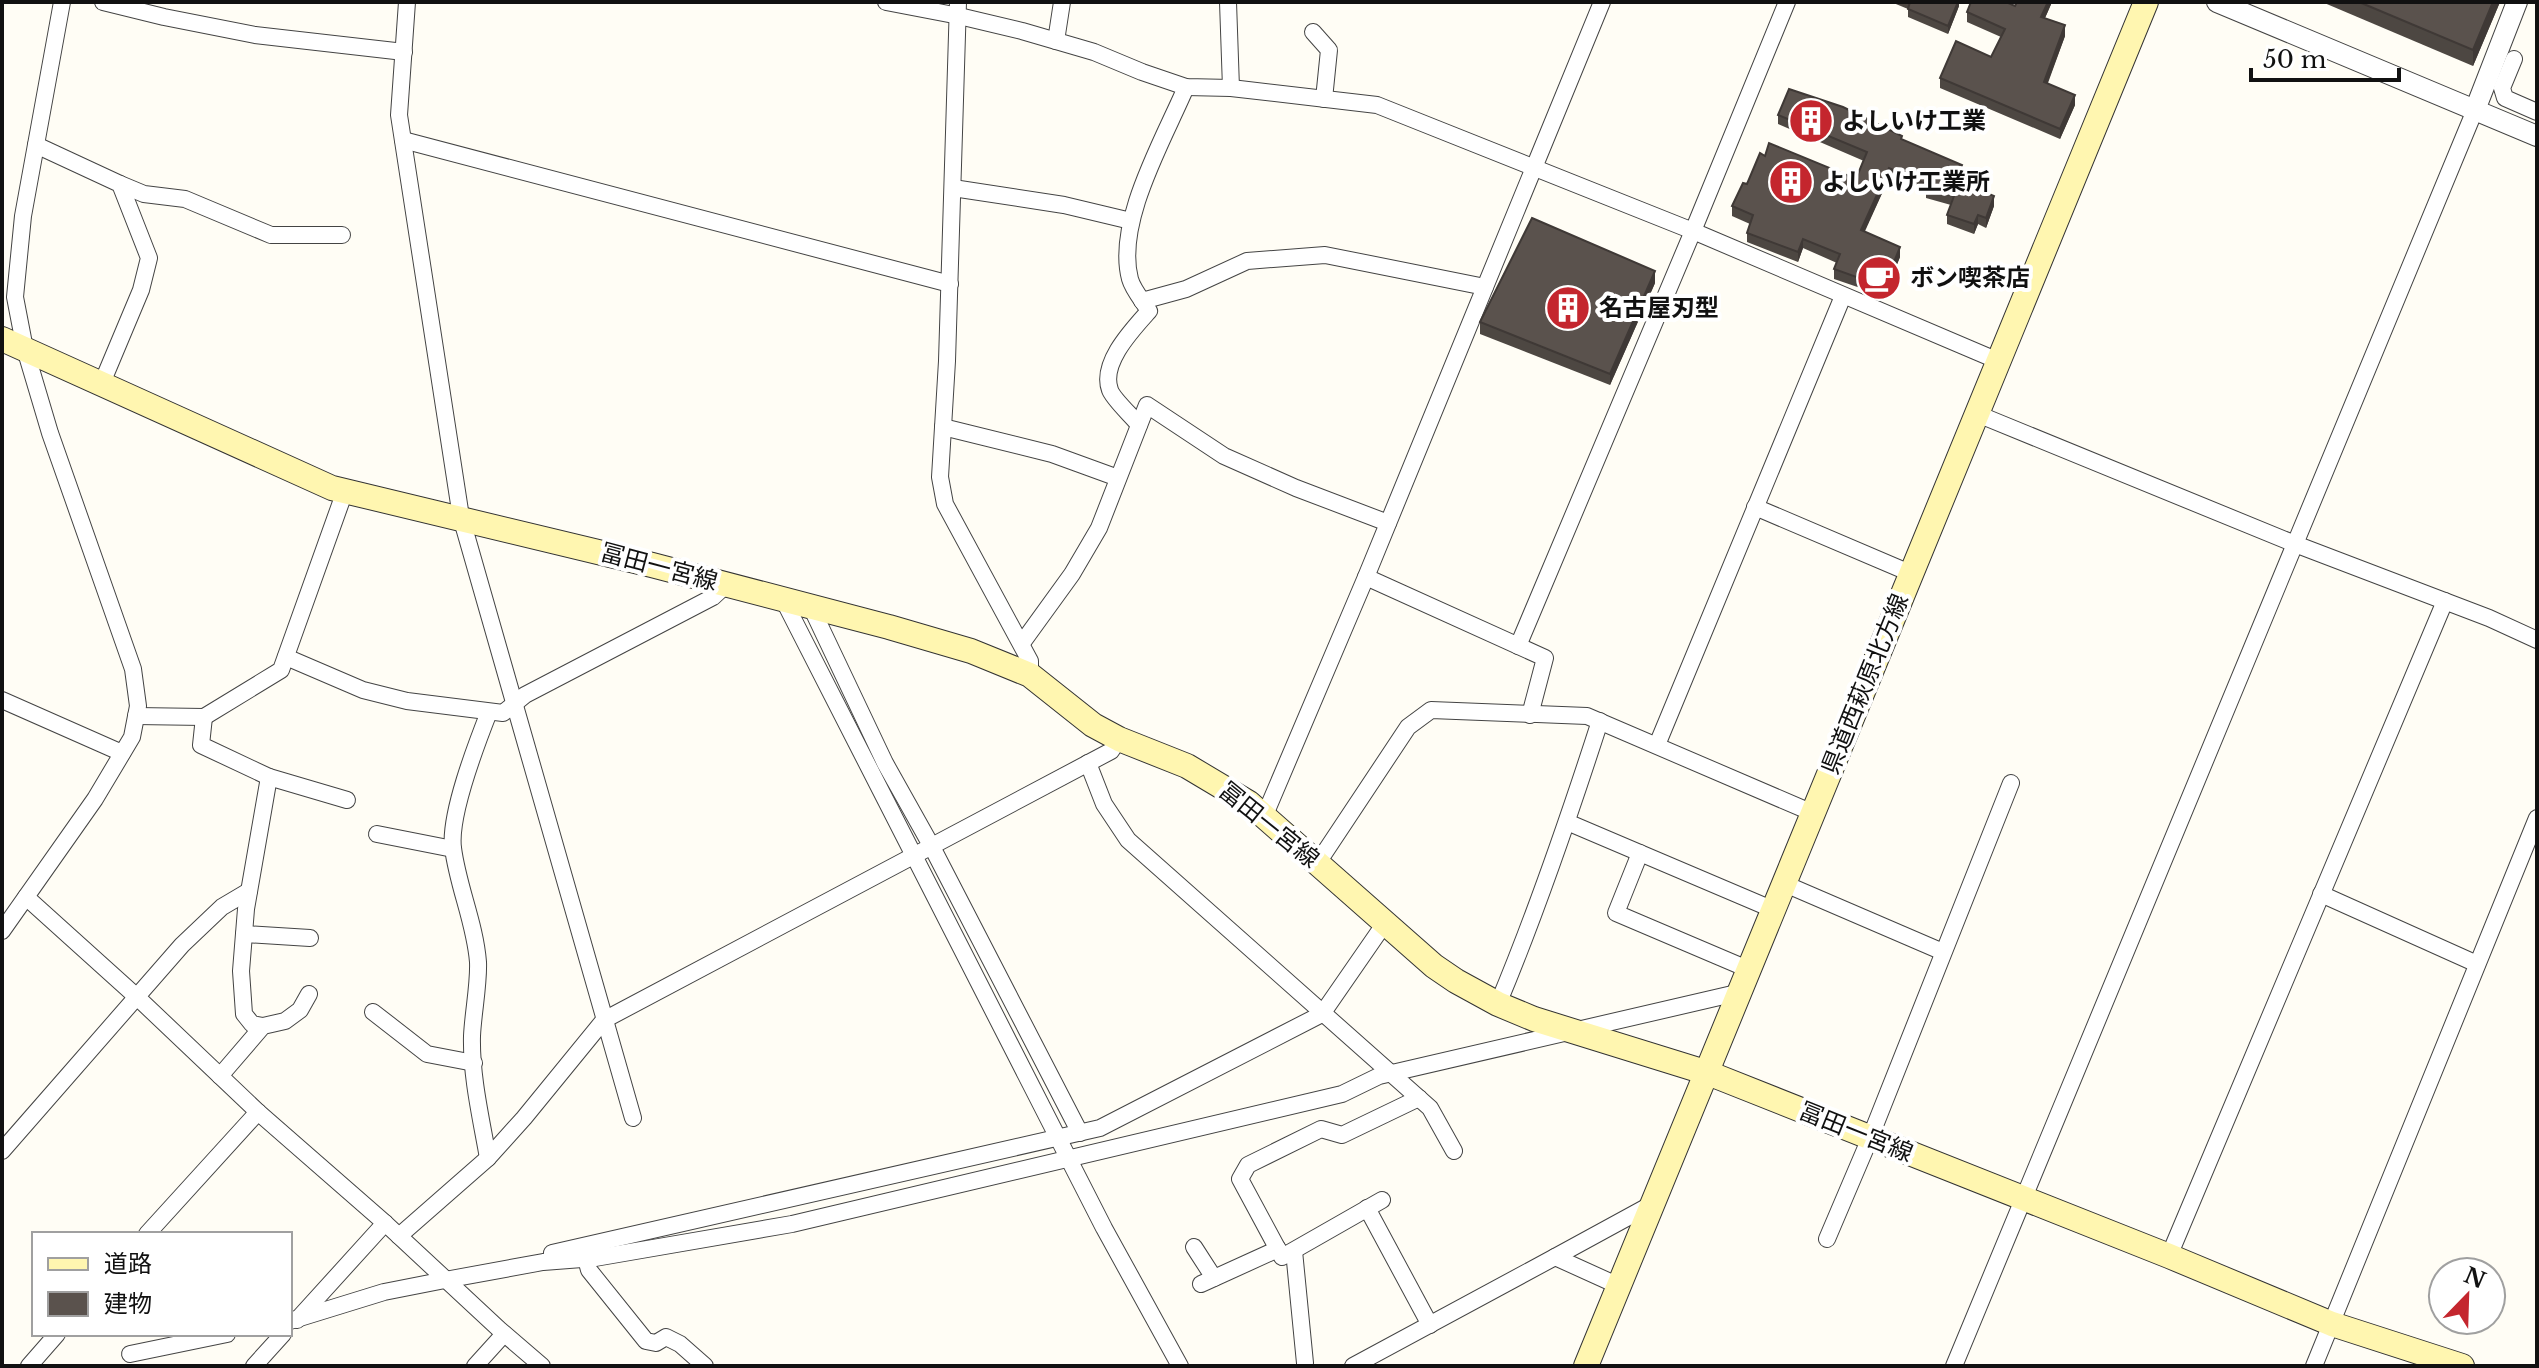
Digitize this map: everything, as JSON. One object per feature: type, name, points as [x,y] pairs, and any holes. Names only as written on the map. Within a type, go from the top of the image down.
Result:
[{"type":"main road","name":"県道西萩原北方線","points":[[1586,1366],[1746,981],[1996,360],[2146,2]]},
{"type":"main road","name":"冨田一宮線","points":[[2,339],[332,488],[461,517],[726,585],[971,651],[1030,675],[1093,725],[1119,739],[1187,766],[1249,803],[1434,966],[1498,1004],[1708,1073],[2332,1324],[2462,1366]]},
{"type":"street","points":[[2,931],[95,799],[132,737],[138,706],[133,669],[50,433],[25,349],[15,297],[23,216],[62,2]]},
{"type":"street","points":[[103,2],[145,7],[255,35],[404,52]]},
{"type":"street","points":[[407,2],[399,115],[461,517],[633,1118]]},
{"type":"street","points":[[886,2],[958,9],[1094,52],[1186,87],[1231,88],[1377,105],[1693,231],[1996,360]]},
{"type":"street","points":[[1056,41],[1062,2]]},
{"type":"street","points":[[1228,2],[1231,88]]},
{"type":"street","points":[[1264,817],[1602,2]]},
{"type":"street","points":[[1518,646],[1787,2]]},
{"type":"street","points":[[2217,2],[2537,136]]},
{"type":"street","points":[[1954,1366],[2517,2]]},
{"type":"street","points":[[958,9],[950,284],[940,477],[945,504],[1022,643],[1030,661],[1030,675]]},
{"type":"street","points":[[1313,32],[1329,50],[1324,99]]},
{"type":"street","points":[[2514,59],[2502,88],[2505,98],[2537,112]]},
{"type":"street","points":[[1139,425],[1110,390],[1110,367],[1126,339],[1149,311],[1131,281],[1128,263],[1131,221],[1137,200],[1186,87]]},
{"type":"street","points":[[403,140],[950,284]]},
{"type":"street","points":[[36,145],[144,194],[185,199],[271,235],[342,235]]},
{"type":"street","points":[[102,383],[141,290],[149,258],[120,184]]},
{"type":"street","points":[[953,188],[1064,205],[1131,221]]},
{"type":"street","points":[[1142,301],[1186,289],[1247,261],[1325,255],[1485,287]]},
{"type":"street","points":[[1657,745],[1843,296]]},
{"type":"street","points":[[1022,643],[1072,574],[1099,528],[1147,405],[1224,456],[1388,523]]},
{"type":"street","points":[[1975,413],[2537,640]]},
{"type":"street","points":[[943,427],[1052,454],[1118,478]]},
{"type":"street","points":[[136,716],[204,717],[281,670],[345,491]]},
{"type":"street","points":[[1755,507],[1910,573]]},
{"type":"street","points":[[1366,577],[1545,658],[1530,715]]},
{"type":"street","points":[[286,657],[363,690],[407,701],[503,713],[525,695],[713,597],[726,585]]},
{"type":"street","points":[[784,601],[1104,1228],[1180,1366]]},
{"type":"street","points":[[2169,1256],[2445,601]]},
{"type":"street","points":[[812,609],[885,763],[932,847],[1080,1133]]},
{"type":"street","points":[[2,700],[122,753]]},
{"type":"street","points":[[1317,864],[1408,727],[1431,710],[1587,716],[1813,813]]},
{"type":"street","points":[[488,1158],[472,1039],[478,968],[476,946],[453,849],[452,830],[474,751],[489,712]]},
{"type":"street","points":[[204,717],[201,745],[269,777],[347,800]]},
{"type":"street","points":[[1498,1004],[1534,918],[1600,721]]},
{"type":"street","points":[[399,1236],[488,1158],[604,1020],[1111,751],[1119,739]]},
{"type":"street","points":[[1088,763],[1104,804],[1128,840],[1430,1108],[1454,1151]]},
{"type":"street","points":[[269,777],[244,934],[241,971],[244,1014],[252,1024],[263,1026],[285,1021],[300,1010],[309,994]]},
{"type":"street","points":[[1827,1239],[2011,783]]},
{"type":"street","points":[[2314,1366],[2537,818]]},
{"type":"street","points":[[1567,822],[1774,910]]},
{"type":"street","points":[[377,834],[453,849]]},
{"type":"street","points":[[1640,853],[1616,913],[1746,981]]},
{"type":"street","points":[[1785,884],[1943,952]]},
{"type":"street","points":[[2,1151],[182,945],[222,907],[249,891]]},
{"type":"street","points":[[2321,894],[2477,964]]},
{"type":"street","points":[[26,897],[258,1112],[542,1366]]},
{"type":"street","points":[[292,1323],[384,1292],[1100,1128],[1322,1014],[1385,923]]},
{"type":"street","points":[[244,934],[310,938]]},
{"type":"street","points":[[443,1278],[543,1262],[586,1259],[792,1224],[1342,1094],[1379,1076],[1575,1031],[1746,981]]},
{"type":"street","points":[[373,1012],[427,1054],[474,1063]]},
{"type":"street","points":[[220,1076],[263,1026]]},
{"type":"street","points":[[1305,1363],[1286,1250],[1240,1179],[1248,1165],[1321,1129],[1342,1135],[1419,1098]]},
{"type":"street","points":[[149,1232],[258,1112]]},
{"type":"street","points":[[1353,1366],[1654,1203]]},
{"type":"street","points":[[1194,1247],[1208,1281],[1286,1250],[1375,1204],[1430,1325]]},
{"type":"street","points":[[292,1323],[385,1223]]},
{"type":"street","points":[[1555,1257],[1619,1286]]},
{"type":"street","points":[[586,1259],[589,1270],[646,1341],[656,1343],[666,1337],[680,1344],[705,1366]]},
{"type":"street","points":[[475,1366],[504,1334]]},
{"type":"street","points":[[29,1366],[55,1336]]},
{"type":"street","points":[[130,1354],[217,1336]]},
{"type":"street","points":[[254,1366],[281,1336]]},
{"type":"building","points":[[1910,2],[1958,2],[1948,26],[1908,9]]},
{"type":"building","points":[[1971,2],[2006,2],[2015,6],[2017,2],[2048,2],[2041,17],[2065,25],[2044,82],[2075,95],[2060,129],[1940,78],[1956,41],[1991,57],[2005,29],[1967,12]]},
{"type":"building","points":[[2359,2],[2493,2],[2473,50]]},
{"type":"building","points":[[1789,89],[1843,107],[1902,136],[1901,139],[1962,165],[1956,180],[1994,196],[1986,218],[1978,215],[1974,224],[1947,215],[1954,196],[1926,188],[1926,184],[1889,168],[1861,230],[1900,247],[1884,287],[1834,269],[1840,254],[1803,239],[1798,252],[1747,233],[1753,215],[1732,206],[1743,183],[1747,184],[1760,153],[1765,156],[1769,143],[1856,179],[1867,152],[1778,115]]},
{"type":"building","name":"名古屋刃型","points":[[1532,218],[1655,271],[1610,374],[1480,322]]},
{"type":"place","name":"よしいけ工業","points":[[1811,121]]},
{"type":"place","name":"よしいけ工業所","points":[[1791,182]]},
{"type":"place","name":"ボン喫茶店","points":[[1879,278]]},
{"type":"place","name":"名古屋刃型","points":[[1568,308]]}]
